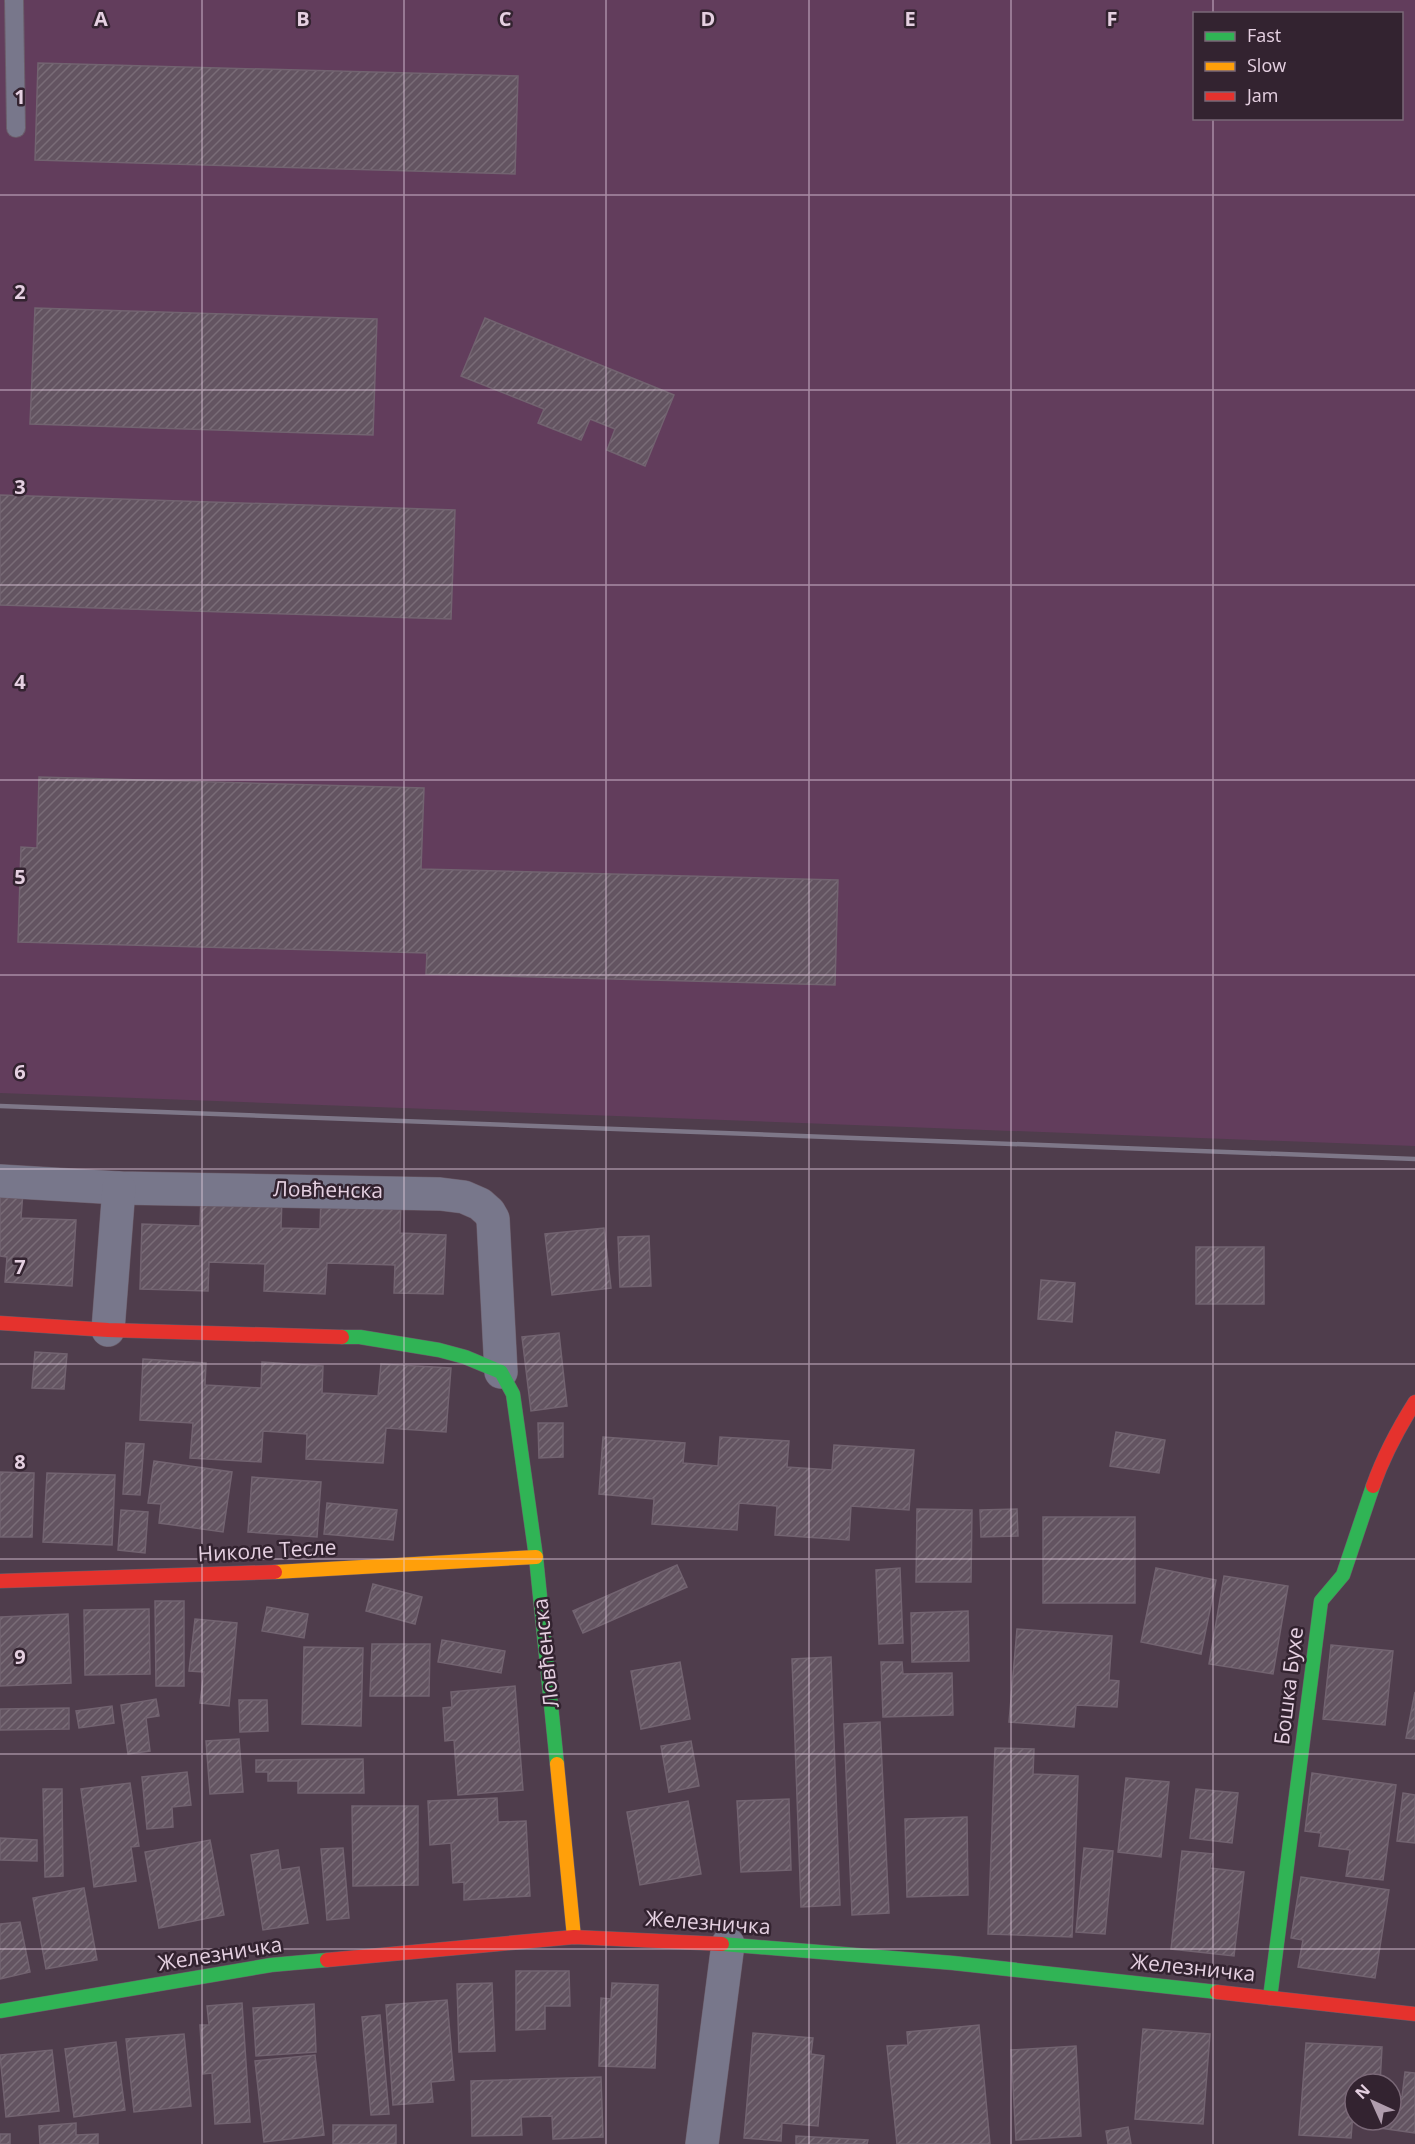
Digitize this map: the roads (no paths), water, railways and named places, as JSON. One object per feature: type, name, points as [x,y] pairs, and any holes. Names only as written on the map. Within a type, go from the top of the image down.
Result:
[{"type":"street","name":"Ловћенска","points":[[0,1181],[119,1188],[381,1191],[440,1194],[464,1197],[480,1204],[489,1212],[493,1220],[501,1372],[513,1394],[523,1456],[536,1557],[574,1937]]},
{"type":"street","points":[[108,1330],[119,1188]]},
{"type":"street","points":[[0,1323],[108,1330],[360,1337],[439,1350],[465,1357],[501,1372]]},
{"type":"street","name":"Бошка Бухе","points":[[1270,1998],[1321,1601],[1343,1575],[1382,1460],[1399,1426],[1415,1402]]},
{"type":"street","name":"Николе Тесле","points":[[0,1581],[239,1574],[536,1557]]},
{"type":"street","name":"Железничка","points":[[0,2012],[271,1965],[574,1937],[728,1944],[953,1964],[1415,2014]]},
{"type":"street","points":[[702,2144],[728,1944]]},
{"type":"lane","points":[[14,0],[16,128]]},
{"type":"railway","points":[[0,1106],[1415,1159]]}]
